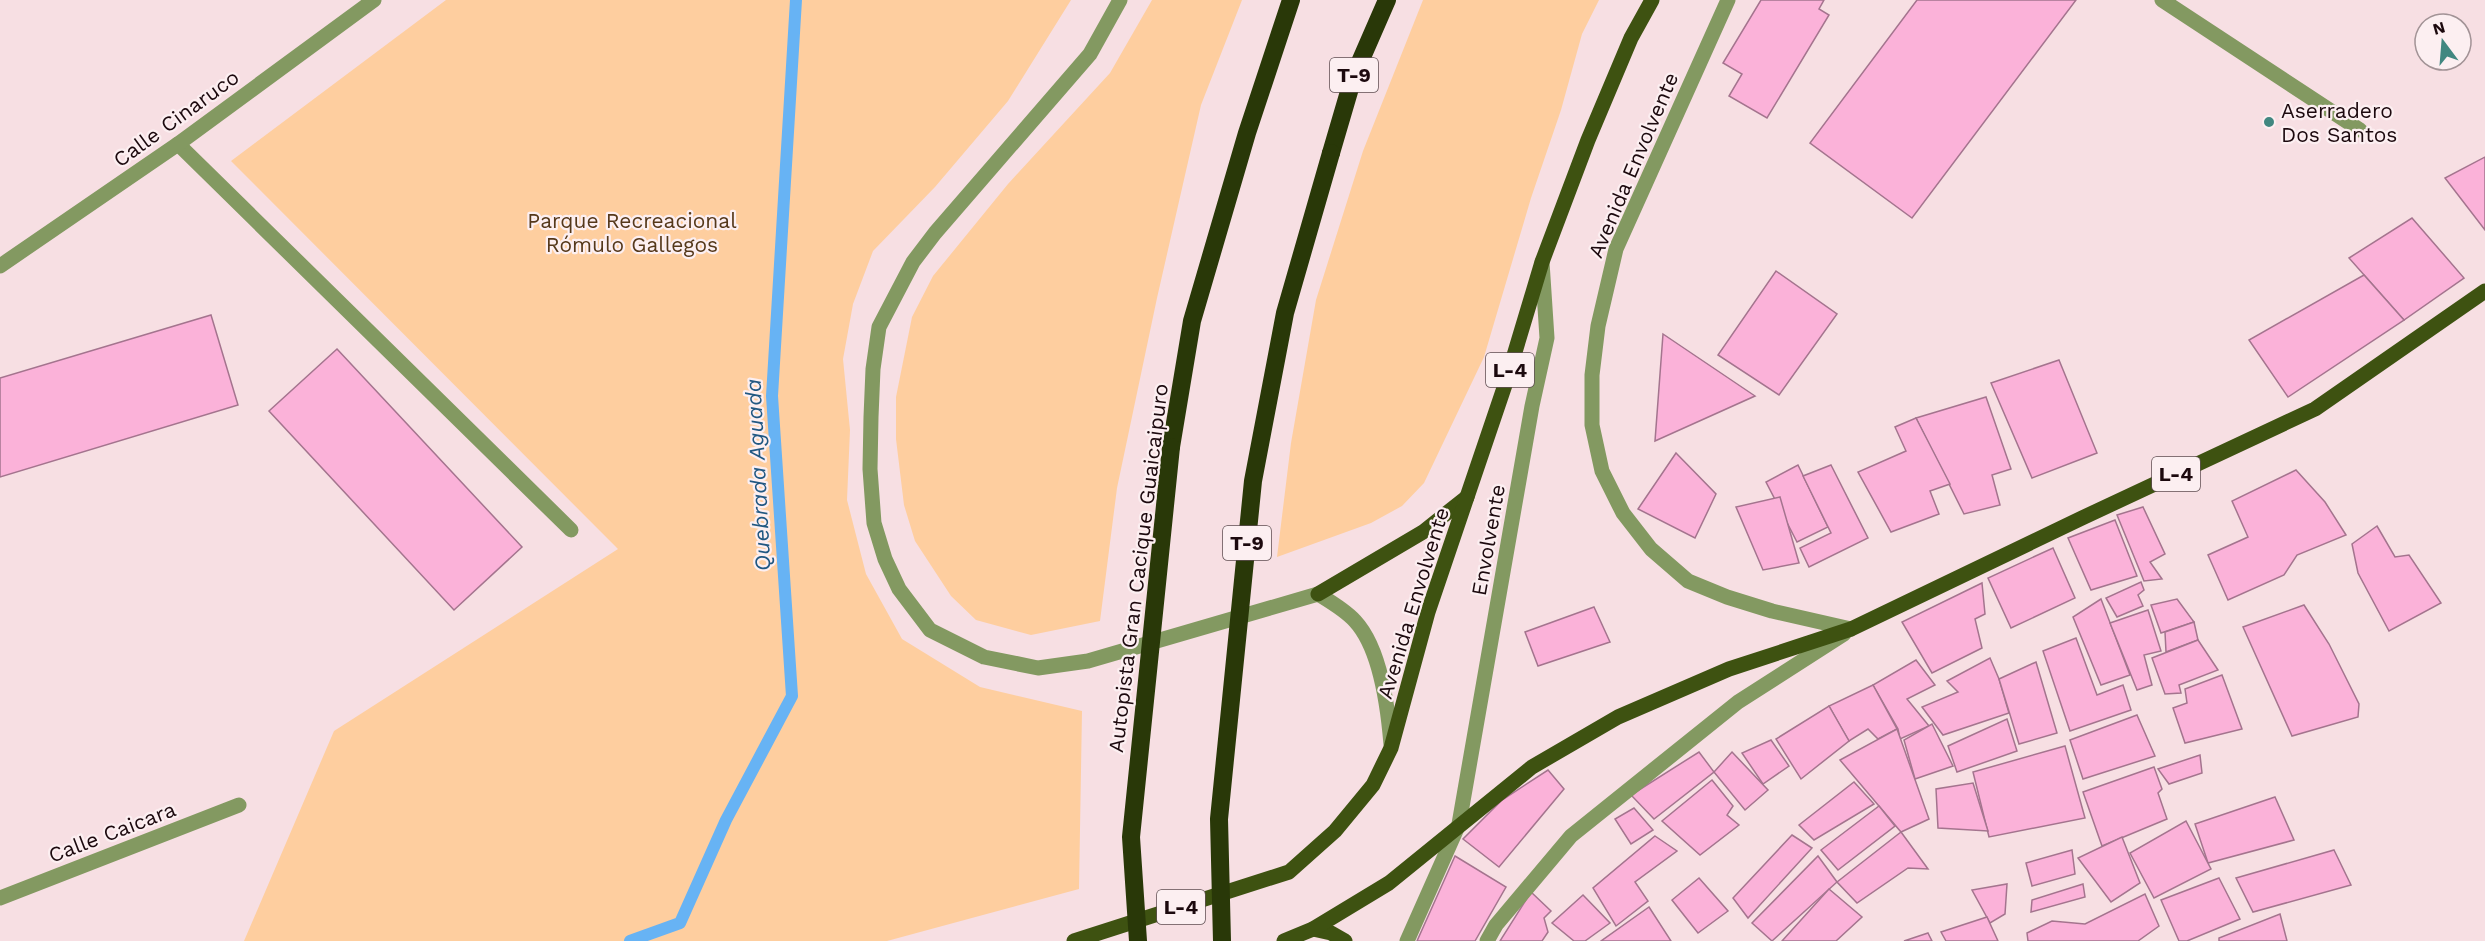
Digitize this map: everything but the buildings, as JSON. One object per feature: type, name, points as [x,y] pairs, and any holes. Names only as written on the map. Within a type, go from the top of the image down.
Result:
[{"type":"highway","name":"Autopista Gran Cacique Guaicaipuro","points":[[1138,941],[1131,837],[1171,447],[1192,321],[1247,133],[1291,0]]},
{"type":"highway","name":"T-9","points":[[1222,941],[1219,819],[1253,481],[1285,313],[1353,78],[1387,0]]},
{"type":"main road","name":"Avenida Envolvente","points":[[1391,748],[1428,612],[1542,262],[1631,38],[1652,0]]},
{"type":"main road","name":"L-4","points":[[1851,629],[2315,410],[2485,291]]},
{"type":"main road","points":[[1318,594],[1422,532],[1467,497]]},
{"type":"main road","points":[[1284,941],[1313,929],[1389,883],[1532,767],[1618,717],[1729,669],[1851,629]]},
{"type":"main road","name":"L-4","points":[[1074,941],[1289,872],[1335,831],[1373,785],[1391,748]]},
{"type":"main road","points":[[1313,929],[1331,933],[1345,941]]},
{"type":"street","name":"Calle Cinaruco","points":[[0,266],[178,144],[374,0]]},
{"type":"street","points":[[1120,0],[1090,54],[935,233],[913,262],[879,327],[873,369],[870,469],[874,523],[885,559],[899,589],[930,630],[984,657],[1038,668],[1088,661],[1318,594],[1356,622],[1370,642],[1389,717],[1391,748]]},
{"type":"street","name":"Avenida Envolvente","points":[[1728,0],[1616,249],[1598,326],[1592,375],[1592,425],[1602,471],[1623,513],[1651,549],[1688,581],[1727,597],[1772,611],[1851,629]]},
{"type":"street","points":[[2162,0],[2360,130]]},
{"type":"street","points":[[178,144],[571,530]]},
{"type":"street","name":"Envolvente","points":[[1407,941],[1459,824],[1532,406],[1547,338],[1542,262]]},
{"type":"street","points":[[1487,941],[1496,925],[1571,837],[1738,702],[1851,629]]},
{"type":"street","name":"Calle Caicara","points":[[0,898],[239,805]]},
{"type":"green space","name":"Parque Recreacional Rómulo Gallegos","points":[[446,0],[1071,0],[1008,101],[935,187],[873,251],[853,304],[843,359],[850,430],[847,500],[866,574],[902,639],[980,687],[1082,711],[1079,889],[887,941],[244,941],[334,731],[618,549],[231,161]]},
{"type":"green space","points":[[1152,0],[1242,0],[1201,105],[1117,488],[1100,621],[1031,635],[976,620],[951,596],[915,541],[904,505],[896,439],[896,397],[912,317],[933,276],[1008,184],[1110,73]]},
{"type":"green space","points":[[1423,0],[1599,0],[1582,34],[1561,110],[1531,198],[1484,357],[1424,483],[1402,506],[1371,523],[1277,557],[1291,443],[1316,300],[1363,151]]},
{"type":"waterway","name":"Quebrada Aguada","points":[[630,941],[680,923],[726,820],[792,696],[772,396],[796,0]]},
{"type":"place","name":"Aserradero Dos Santos","points":[[2269,122]]}]
